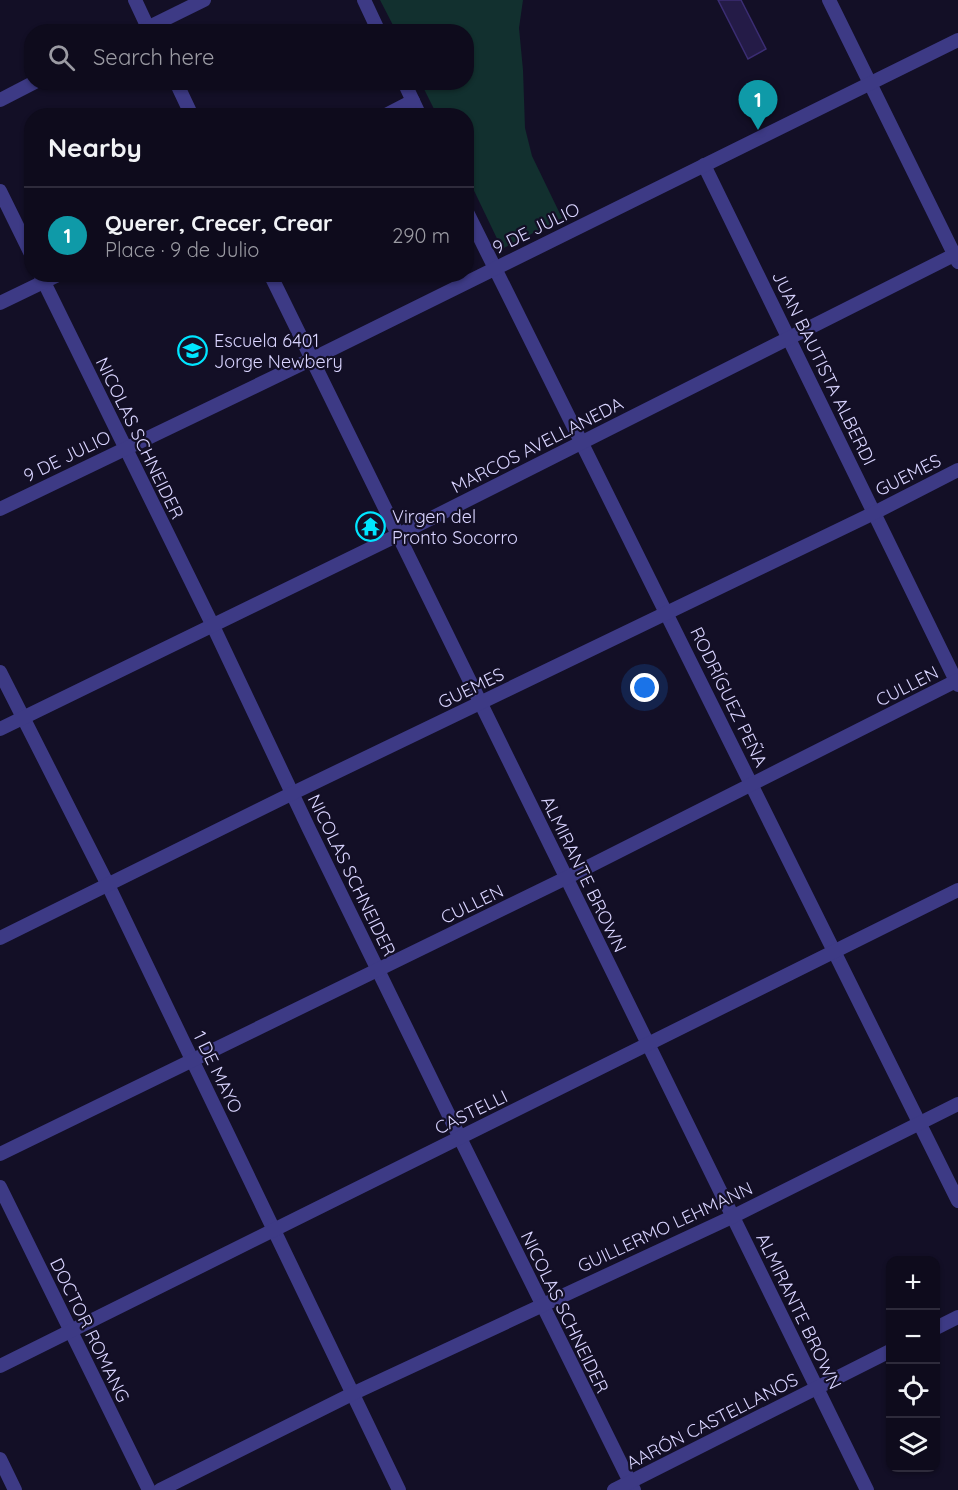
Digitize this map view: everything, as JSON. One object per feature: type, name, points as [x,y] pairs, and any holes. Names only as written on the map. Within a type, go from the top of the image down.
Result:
[{"type":"street","points":[[135,0],[144,24]]},
{"type":"street","points":[[158,24],[204,0]]},
{"type":"street","points":[[364,0],[375,24]]},
{"type":"street","points":[[829,0],[957,257]]},
{"type":"street","name":"9 DE JULIO","points":[[474,278],[958,40]]},
{"type":"street","points":[[0,100],[24,88]]},
{"type":"street","points":[[180,90],[188,108]]},
{"type":"street","points":[[408,90],[416,108]]},
{"type":"street","points":[[399,108],[413,101]]},
{"type":"street","name":"JUAN BAUTISTA ALBERDI","points":[[704,165],[957,682]]},
{"type":"street","points":[[0,191],[24,240]]},
{"type":"street","name":"RODRÍGUEZ PEÑA","points":[[474,226],[958,1201]]},
{"type":"street","name":"MARCOS AVELLANEDA","points":[[0,729],[398,535],[957,257]]},
{"type":"street","points":[[0,303],[35,282]]},
{"type":"street","name":"NICOLAS SCHNEIDER","points":[[44,282],[213,626],[459,1138],[632,1486]]},
{"type":"street","name":"ALMIRANTE BROWN","points":[[274,282],[867,1490]]},
{"type":"street","name":"9 DE JULIO","points":[[0,508],[312,359],[467,282]]},
{"type":"street","name":"GUEMES","points":[[0,938],[958,470]]},
{"type":"street","name":"1 DE MAYO","points":[[0,672],[108,885],[399,1490]]},
{"type":"street","name":"CULLEN","points":[[0,1154],[566,878],[957,682]]},
{"type":"street","name":"CASTELLI","points":[[0,1366],[958,890]]},
{"type":"street","name":"GUILLERMO LEHMANN","points":[[160,1490],[352,1394],[732,1217],[958,1104]]},
{"type":"street","name":"DOCTOR ROMANG","points":[[0,1186],[149,1490]]},
{"type":"street","points":[[940,1326],[958,1317]]},
{"type":"street","name":"AARÓN CASTELLANOS","points":[[614,1490],[632,1486],[886,1354]]},
{"type":"street","points":[[0,1459],[15,1490]]},
{"type":"green space","points":[[380,0],[523,0],[519,28],[525,128],[532,156],[562,218],[502,249],[474,191],[474,108],[434,108],[424,90],[474,90],[474,24],[392,24]]},
{"type":"building","points":[[718,0],[741,0],[766,49],[748,59]]},
{"type":"place","name":"Querer, Crecer, Crear","points":[[758,130]]},
{"type":"place","name":"Escuela 6401 Jorge Newbery","points":[[193,350]]},
{"type":"place","name":"Virgen del Pronto Socorro","points":[[371,526]]}]
